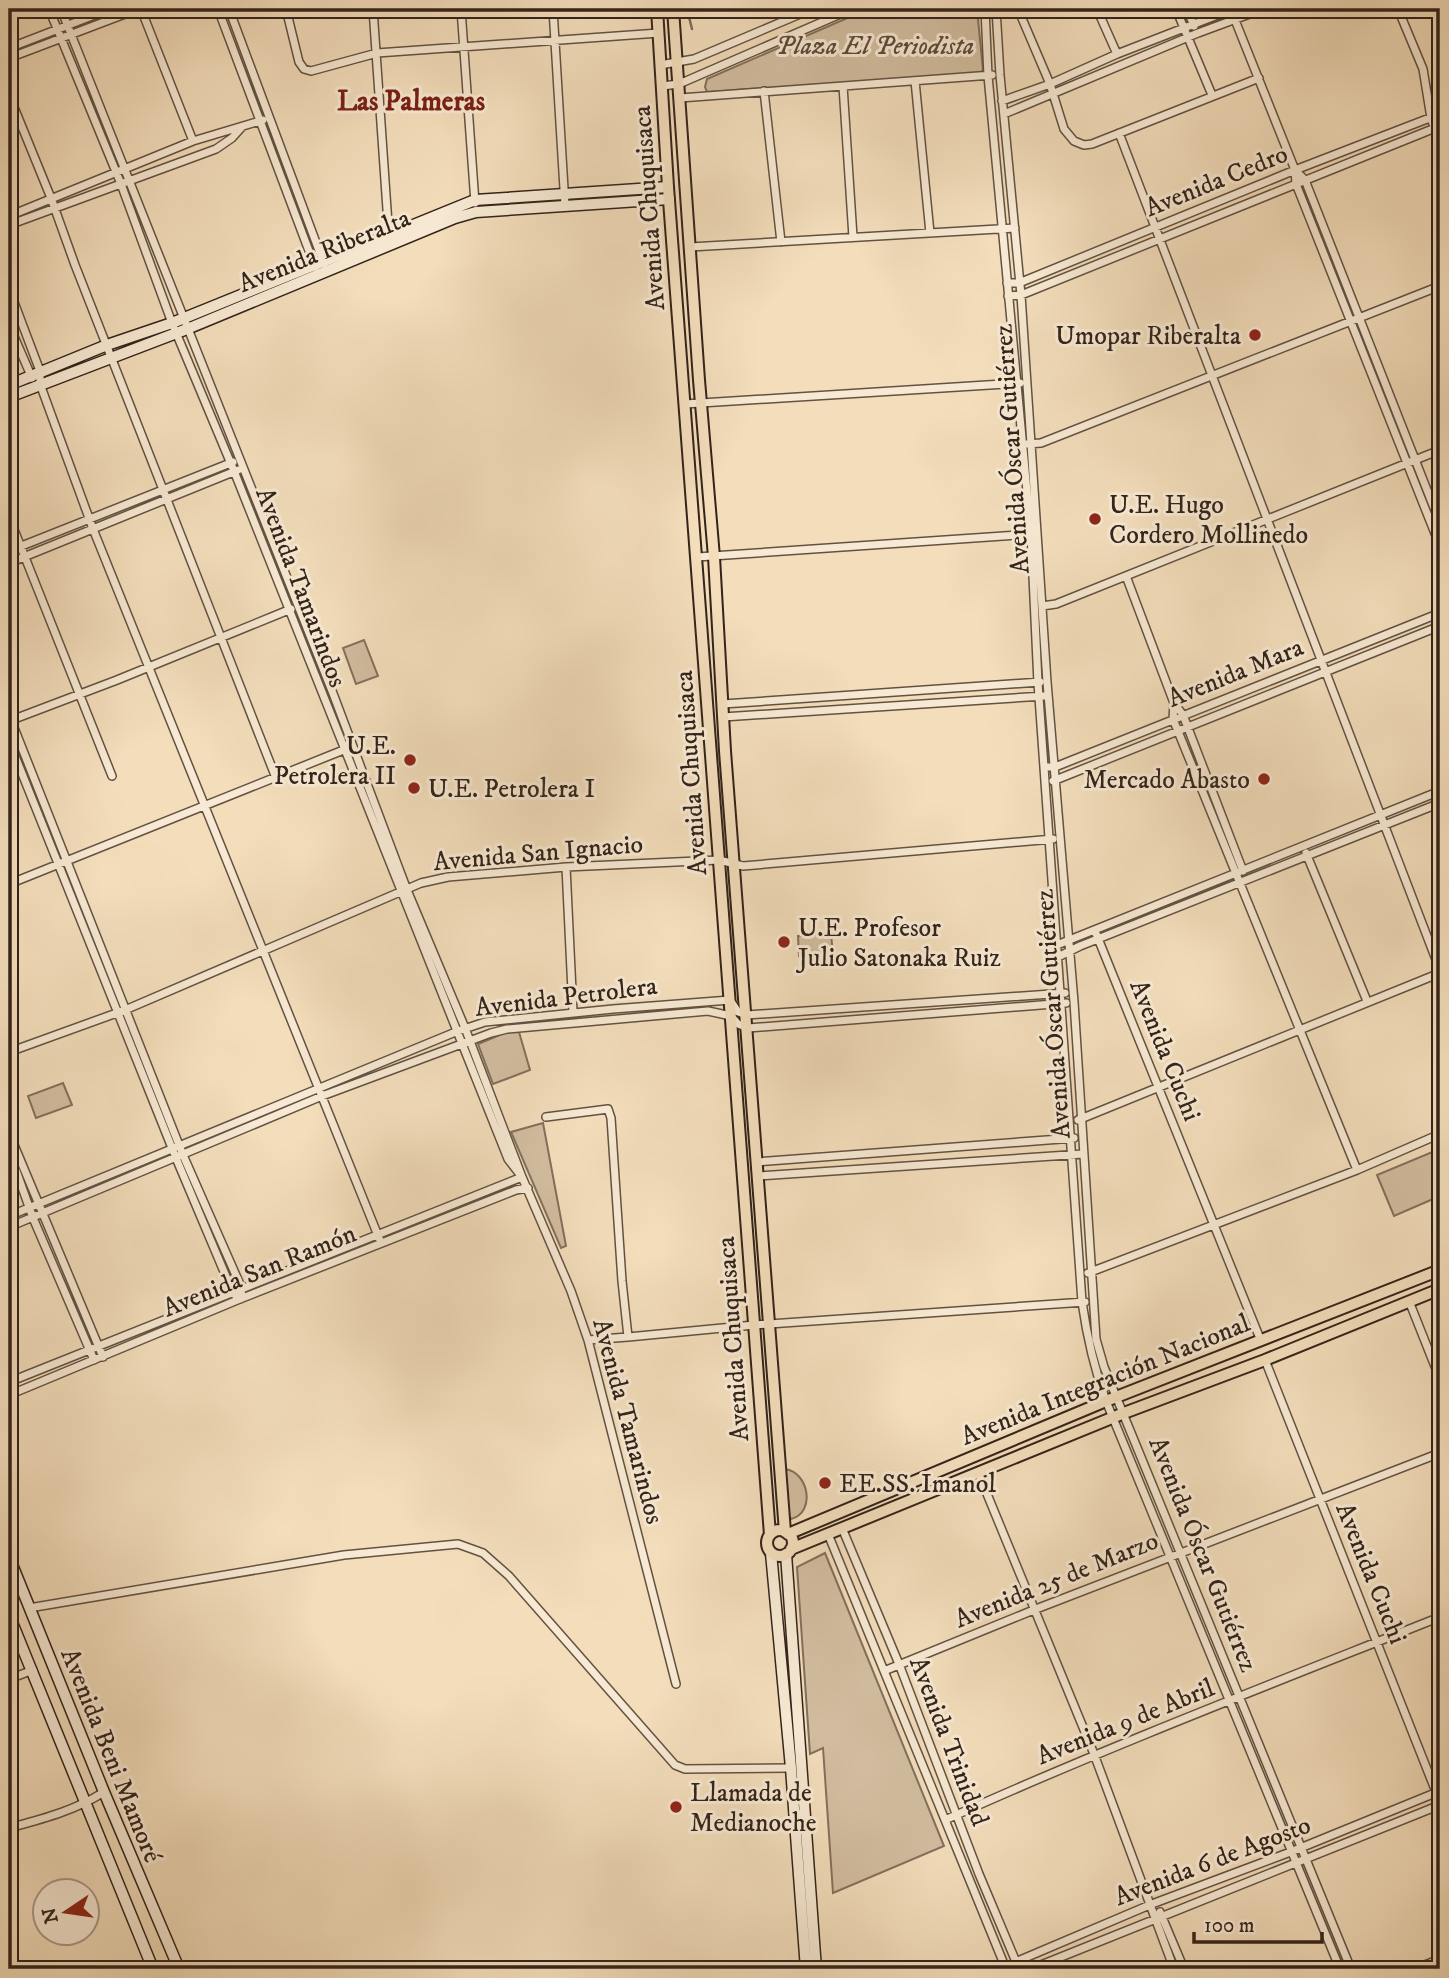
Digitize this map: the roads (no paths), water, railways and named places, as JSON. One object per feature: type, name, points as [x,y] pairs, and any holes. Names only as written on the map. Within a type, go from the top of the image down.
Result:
[{"type":"main road","name":"Avenida Chuquisaca","points":[[657,9],[770,1535]]},
{"type":"main road","name":"Avenida Chuquisaca","points":[[673,9],[700,403],[714,556],[725,751],[748,1028],[768,1324],[787,1533]]},
{"type":"main road","name":"Avenida Integración Nacional","points":[[787,1533],[1112,1399],[1440,1270]]},
{"type":"main road","name":"Avenida Integración Nacional","points":[[789,1552],[1119,1415],[1265,1360],[1440,1289]]},
{"type":"main road","points":[[777,1531],[787,1533],[792,1541],[789,1552],[779,1556],[771,1553],[767,1542],[770,1535],[777,1531]]},
{"type":"street","name":"Avenida Tamarindos","points":[[49,9],[121,184],[174,327],[231,463],[344,750],[462,1030],[508,1159],[522,1177],[571,1292],[588,1340],[676,1684]]},
{"type":"street","name":"Avenida Tamarindos","points":[[61,9],[353,746],[404,891]]},
{"type":"street","points":[[9,48],[110,9]]},
{"type":"street","points":[[9,58],[139,9],[192,141]]},
{"type":"street","points":[[218,9],[320,268]]},
{"type":"street","points":[[229,9],[320,268]]},
{"type":"street","points":[[286,9],[299,62],[304,69],[311,71],[377,53],[659,33]]},
{"type":"street","points":[[373,9],[389,246]]},
{"type":"street","points":[[461,9],[476,212]]},
{"type":"street","points":[[553,9],[565,205]]},
{"type":"street","points":[[660,65],[678,64],[694,59],[812,9]]},
{"type":"street","points":[[662,86],[679,84],[852,9]]},
{"type":"street","name":"Avenida Óscar Gutiérrez","points":[[985,9],[988,76],[1008,296],[1022,383]]},
{"type":"street","name":"Avenida Óscar Gutiérrez","points":[[996,9],[1021,295],[1026,444],[1044,606],[1047,682],[1074,1002],[1096,1339],[1112,1399]]},
{"type":"street","points":[[1018,9],[1050,84],[1065,130],[1074,141],[1084,145],[1259,78]]},
{"type":"street","points":[[1097,9],[1116,54]]},
{"type":"street","points":[[1176,9],[1212,95]]},
{"type":"street","points":[[1187,9],[1198,33]]},
{"type":"street","points":[[1002,101],[1232,9],[1295,170],[1296,184],[1440,547]]},
{"type":"street","points":[[1004,114],[1198,33],[1263,9]]},
{"type":"street","points":[[1398,9],[1423,69],[1431,118],[1437,127],[1440,144]]},
{"type":"street","points":[[680,98],[1000,75]]},
{"type":"street","points":[[915,81],[930,233]]},
{"type":"street","points":[[843,86],[853,237]]},
{"type":"street","points":[[764,91],[781,242]]},
{"type":"street","points":[[9,95],[276,778]]},
{"type":"street","name":"Avenida Cedro","points":[[1007,283],[1019,283],[1440,114]]},
{"type":"street","points":[[9,216],[192,141],[269,118]]},
{"type":"street","name":"Avenida Cedro","points":[[1008,296],[1021,295],[1437,127]]},
{"type":"street","points":[[9,225],[216,149],[241,128]]},
{"type":"street","points":[[1070,1120],[1082,1120],[1440,972],[1269,519],[1119,133]]},
{"type":"street","points":[[1295,170],[1305,180],[1440,523]]},
{"type":"street","name":"Avenida Riberalta","points":[[9,385],[107,345],[174,327],[187,329],[320,268],[388,233],[475,200],[564,194],[669,193]]},
{"type":"street","name":"Avenida Riberalta","points":[[9,397],[111,356],[174,327],[183,317],[389,246],[456,218],[476,212],[669,193]]},
{"type":"street","points":[[690,247],[1015,228]]},
{"type":"street","points":[[1026,444],[1041,443],[1214,377],[1440,286]]},
{"type":"street","points":[[9,289],[40,371],[40,384],[89,519],[381,1243]]},
{"type":"street","points":[[9,325],[30,377],[40,384]]},
{"type":"street","points":[[685,404],[1022,383]]},
{"type":"street","points":[[1034,606],[1056,604],[1440,450]]},
{"type":"street","points":[[9,563],[93,529],[231,463],[242,464]]},
{"type":"street","points":[[9,551],[89,519],[234,471],[242,464]]},
{"type":"street","points":[[9,517],[81,694],[111,776]]},
{"type":"street","points":[[697,557],[1035,533]]},
{"type":"street","name":"Avenida Óscar Gutiérrez","points":[[1035,533],[1034,606],[1038,683],[1087,1342],[1095,1371],[1112,1399],[1181,1552],[1351,1969]]},
{"type":"street","points":[[1126,576],[1174,703],[1183,715],[1244,869],[1241,882]]},
{"type":"street","points":[[179,1157],[242,1289],[240,1299],[233,1293],[179,1157],[62,861],[10,719],[81,694],[298,606]]},
{"type":"street","name":"Avenida Mara","points":[[1045,767],[1055,767],[1440,613]]},
{"type":"street","name":"Avenida Mara","points":[[1046,783],[1440,626]]},
{"type":"street","points":[[723,704],[1047,682]]},
{"type":"street","points":[[723,717],[1049,696]]},
{"type":"street","points":[[1174,703],[1173,719],[1178,732],[1357,1170]]},
{"type":"street","points":[[9,741],[62,861]]},
{"type":"street","points":[[9,884],[353,746]]},
{"type":"street","points":[[711,752],[725,751]]},
{"type":"street","points":[[1057,944],[1440,791]]},
{"type":"street","points":[[1058,957],[1440,803]]},
{"type":"street","name":"Avenida San Ignacio","points":[[9,1052],[121,1010],[421,883],[448,877],[566,867],[719,860],[743,866],[1061,838]]},
{"type":"street","points":[[1304,846],[1367,1002]]},
{"type":"street","points":[[566,867],[573,1012]]},
{"type":"street","name":"Avenida Cuchi","points":[[1095,931],[1261,1340]]},
{"type":"street","points":[[730,1000],[738,1012],[747,1015],[1073,993]]},
{"type":"street","name":"Avenida Petrolera","points":[[9,1227],[179,1157],[320,1092],[485,1022],[730,1000]]},
{"type":"street","points":[[748,1028],[1074,1002]]},
{"type":"street","points":[[608,1009],[609,1021]]},
{"type":"street","name":"Avenida Petrolera","points":[[9,1216],[320,1092],[466,1044],[491,1033],[507,1029],[708,1011],[731,1016],[738,1024],[748,1028]]},
{"type":"street","points":[[546,1116],[598,1108],[608,1109],[611,1118],[628,1337]]},
{"type":"street","points":[[9,1133],[33,1206],[33,1218],[94,1360]]},
{"type":"street","points":[[1081,1276],[1357,1170],[1440,1134]]},
{"type":"street","points":[[756,1162],[1082,1137]]},
{"type":"street","points":[[9,1151],[33,1206],[41,1214],[103,1357]]},
{"type":"street","points":[[757,1176],[1083,1154]]},
{"type":"street","name":"Avenida San Ramón","points":[[9,1382],[522,1177]]},
{"type":"street","name":"Avenida San Ramón","points":[[9,1395],[240,1299],[516,1190],[527,1188]]},
{"type":"street","points":[[588,1340],[754,1325],[1093,1301]]},
{"type":"street","points":[[1409,1301],[1440,1379]]},
{"type":"street","name":"Avenida Cuchi","points":[[1265,1360],[1438,1792],[1440,1804]]},
{"type":"street","name":"Avenida Óscar Gutiérrez","points":[[1119,1415],[1172,1556],[1340,1969]]},
{"type":"street","name":"Avenida 25 de Marzo","points":[[884,1671],[1181,1552],[1440,1453]]},
{"type":"street","points":[[978,1472],[1094,1754],[1174,1969]]},
{"type":"street","name":"Avenida Trinidad","points":[[842,1528],[899,1664],[1017,1966]]},
{"type":"street","name":"Avenida Trinidad","points":[[828,1534],[1004,1968]]},
{"type":"street","points":[[29,1608],[344,1555],[458,1544],[484,1553],[509,1576],[674,1765],[685,1769],[791,1768]]},
{"type":"street","points":[[789,1552],[816,1969]]},
{"type":"street","points":[[771,1553],[806,1969]]},
{"type":"street","name":"Avenida Beni Mamoré","points":[[9,1557],[179,1969]]},
{"type":"street","name":"Avenida Beni Mamoré","points":[[9,1615],[153,1969]]},
{"type":"street","name":"Avenida 9 de Abril","points":[[944,1820],[1094,1754],[1440,1617]]},
{"type":"street","points":[[9,1679],[33,1670]]},
{"type":"street","points":[[9,1828],[58,1815],[85,1804],[104,1792]]},
{"type":"street","name":"Avenida 6 de Agosto","points":[[1004,1968],[1017,1966],[1152,1904],[1301,1848],[1438,1792]]},
{"type":"street","name":"Avenida 6 de Agosto","points":[[1031,1969],[1440,1804]]},
{"type":"street","points":[[1152,1904],[1162,1915],[1184,1969]]},
{"type":"street","points":[[1415,1969],[1440,1959]]},
{"type":"waterway","points":[[687,9],[692,29]]},
{"type":"place","name":"Umopar Riberalta","points":[[1255,335]]},
{"type":"place","name":"U.E. Hugo Cordero Mollinedo","points":[[1095,519]]},
{"type":"place","name":"U.E. Petrolera II","points":[[410,760]]},
{"type":"place","name":"Mercado Abasto","points":[[1264,779]]},
{"type":"place","name":"U.E. Petrolera I","points":[[414,788]]},
{"type":"place","name":"U.E. Profesor Julio Satonaka Ruiz","points":[[784,942]]},
{"type":"place","name":"EE.SS. Imanol","points":[[825,1483]]},
{"type":"place","name":"Llamada de Medianoche","points":[[676,1807]]},
{"type":"district","name":"Las Palmeras","points":[[411,100]]},
{"type":"park label","name":"Plaza El Periodista","points":[[875,45]]}]
